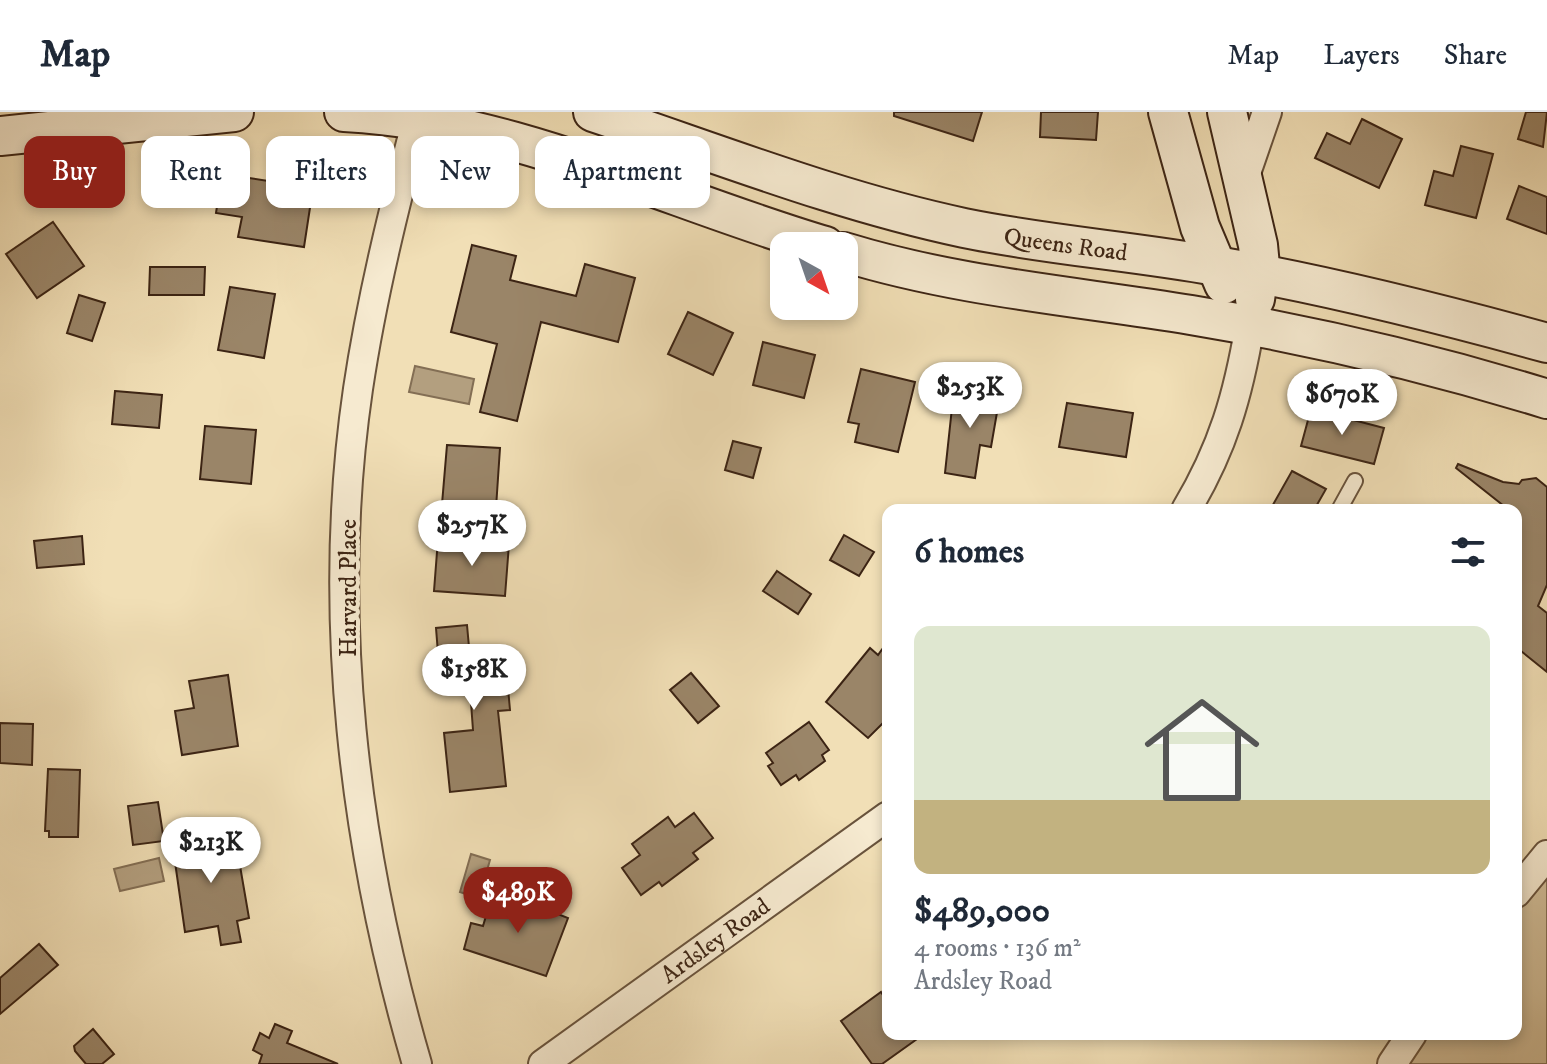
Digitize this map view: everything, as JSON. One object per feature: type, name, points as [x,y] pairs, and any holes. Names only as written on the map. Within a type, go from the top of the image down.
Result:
[{"type":"main road","points":[[0,136],[234,112]]},
{"type":"main road","points":[[344,112],[418,116],[567,158],[784,232]]},
{"type":"main road","name":"Queens Road","points":[[593,112],[844,197],[979,231],[1216,266],[1357,293],[1547,343]]},
{"type":"main road","points":[[1168,112],[1200,227],[1236,308],[1250,325]]},
{"type":"main road","points":[[1227,112],[1258,245],[1259,274],[1250,325]]},
{"type":"main road","points":[[830,232],[844,197]]},
{"type":"main road","points":[[858,256],[962,282],[1250,325],[1545,389]]},
{"type":"street","points":[[1244,188],[1246,165],[1267,112]]},
{"type":"street","name":"Harvard Place","points":[[417,1064],[394,975],[363,824],[351,723],[346,601],[350,480],[358,390],[375,283],[418,116]]},
{"type":"street","points":[[1189,504],[1232,417],[1250,325]]},
{"type":"street","name":"Ardsley Road","points":[[543,1064],[882,820]]},
{"type":"street","points":[[1522,886],[1547,855]]},
{"type":"street","points":[[1392,1064],[1408,1040]]},
{"type":"lane","points":[[1342,504],[1355,481]]},
{"type":"shaded area","points":[[415,366],[474,379],[469,404],[409,392]]},
{"type":"shaded area","points":[[471,854],[490,860],[479,898],[460,892]]},
{"type":"shaded area","points":[[159,858],[164,881],[120,891],[114,869]]},
{"type":"shaded area","points":[[1547,871],[1547,1064],[1402,1064],[1418,1040],[1522,1040],[1522,899]]},
{"type":"building","points":[[894,112],[982,112],[973,141],[894,116]]},
{"type":"building","points":[[1041,112],[1098,112],[1096,140],[1040,137]]},
{"type":"building","points":[[1526,112],[1547,112],[1543,147],[1518,139]]},
{"type":"building","points":[[1362,119],[1402,139],[1379,188],[1315,158],[1327,133],[1350,144]]},
{"type":"building","points":[[1461,146],[1493,154],[1476,218],[1425,205],[1434,171],[1453,176]]},
{"type":"building","points":[[250,178],[266,181],[266,208],[310,208],[304,247],[238,237],[242,217],[216,213],[217,208],[250,208]]},
{"type":"building","points":[[1519,186],[1547,197],[1547,234],[1507,219]]},
{"type":"building","points":[[53,222],[84,266],[37,298],[6,254]]},
{"type":"building","points":[[472,245],[516,256],[510,280],[576,296],[585,264],[635,278],[618,342],[541,322],[517,421],[480,412],[497,344],[451,332]]},
{"type":"building","points":[[150,267],[205,267],[204,295],[149,295]]},
{"type":"building","points":[[230,287],[275,294],[264,358],[218,350]]},
{"type":"building","points":[[79,295],[105,303],[92,341],[67,333]]},
{"type":"building","points":[[688,312],[733,333],[713,375],[668,354]]},
{"type":"building","points":[[763,342],[815,355],[804,398],[753,385]]},
{"type":"building","points":[[861,369],[915,382],[898,452],[855,442],[859,424],[848,422]]},
{"type":"building","points":[[954,389],[1000,395],[991,447],[980,445],[975,478],[945,473]]},
{"type":"building","points":[[115,391],[162,395],[159,428],[112,424]]},
{"type":"building","points":[[1067,403],[1133,413],[1126,457],[1059,447]]},
{"type":"building","points":[[1311,409],[1384,428],[1374,464],[1301,446]]},
{"type":"building","points":[[205,426],[256,430],[251,484],[200,479]]},
{"type":"building","points":[[733,441],[761,448],[753,478],[725,470]]},
{"type":"building","points":[[447,445],[500,448],[496,508],[442,504]]},
{"type":"building","points":[[1458,464],[1503,482],[1519,484],[1522,480],[1536,478],[1547,487],[1547,585],[1538,606],[1547,613],[1547,672],[1522,652],[1522,504],[1501,504],[1456,468]]},
{"type":"building","points":[[1292,471],[1326,489],[1317,504],[1273,504]]},
{"type":"building","points":[[844,535],[874,552],[859,576],[830,560]]},
{"type":"building","points":[[82,536],[84,564],[37,568],[34,541]]},
{"type":"building","points":[[438,539],[509,544],[505,596],[434,591]]},
{"type":"building","points":[[777,571],[811,594],[798,614],[763,591]]},
{"type":"building","points":[[467,625],[470,658],[505,655],[510,710],[498,711],[506,786],[450,792],[444,733],[473,730],[470,689],[441,691],[436,628]]},
{"type":"building","points":[[870,648],[878,655],[882,649],[882,724],[868,738],[826,702]]},
{"type":"building","points":[[691,673],[719,706],[698,723],[670,690]]},
{"type":"building","points":[[228,675],[238,746],[182,755],[175,711],[194,708],[189,681]]},
{"type":"building","points":[[809,722],[829,750],[822,755],[825,761],[799,780],[796,775],[781,785],[768,766],[773,763],[766,753]]},
{"type":"building","points":[[0,723],[33,724],[32,765],[0,763]]},
{"type":"building","points":[[48,769],[80,770],[78,837],[49,837],[49,831],[45,831]]},
{"type":"building","points":[[158,802],[164,841],[133,845],[128,806]]},
{"type":"building","points":[[694,813],[713,838],[693,853],[698,859],[662,886],[659,882],[641,895],[622,868],[640,855],[632,844],[668,817],[675,827]]},
{"type":"building","points":[[234,831],[249,918],[237,921],[241,942],[221,945],[218,926],[185,932],[172,841]]},
{"type":"building","points":[[492,896],[514,901],[515,897],[568,918],[546,976],[464,949],[471,923],[483,926]]},
{"type":"building","points":[[39,944],[58,965],[0,1014],[0,978]]},
{"type":"building","points":[[881,992],[882,1040],[916,1040],[882,1064],[872,1064],[841,1021]]},
{"type":"building","points":[[275,1024],[292,1031],[287,1043],[338,1064],[259,1064],[262,1055],[253,1050],[260,1033],[269,1038]]},
{"type":"building","points":[[93,1029],[114,1054],[102,1064],[86,1064],[75,1051],[74,1046]]}]
